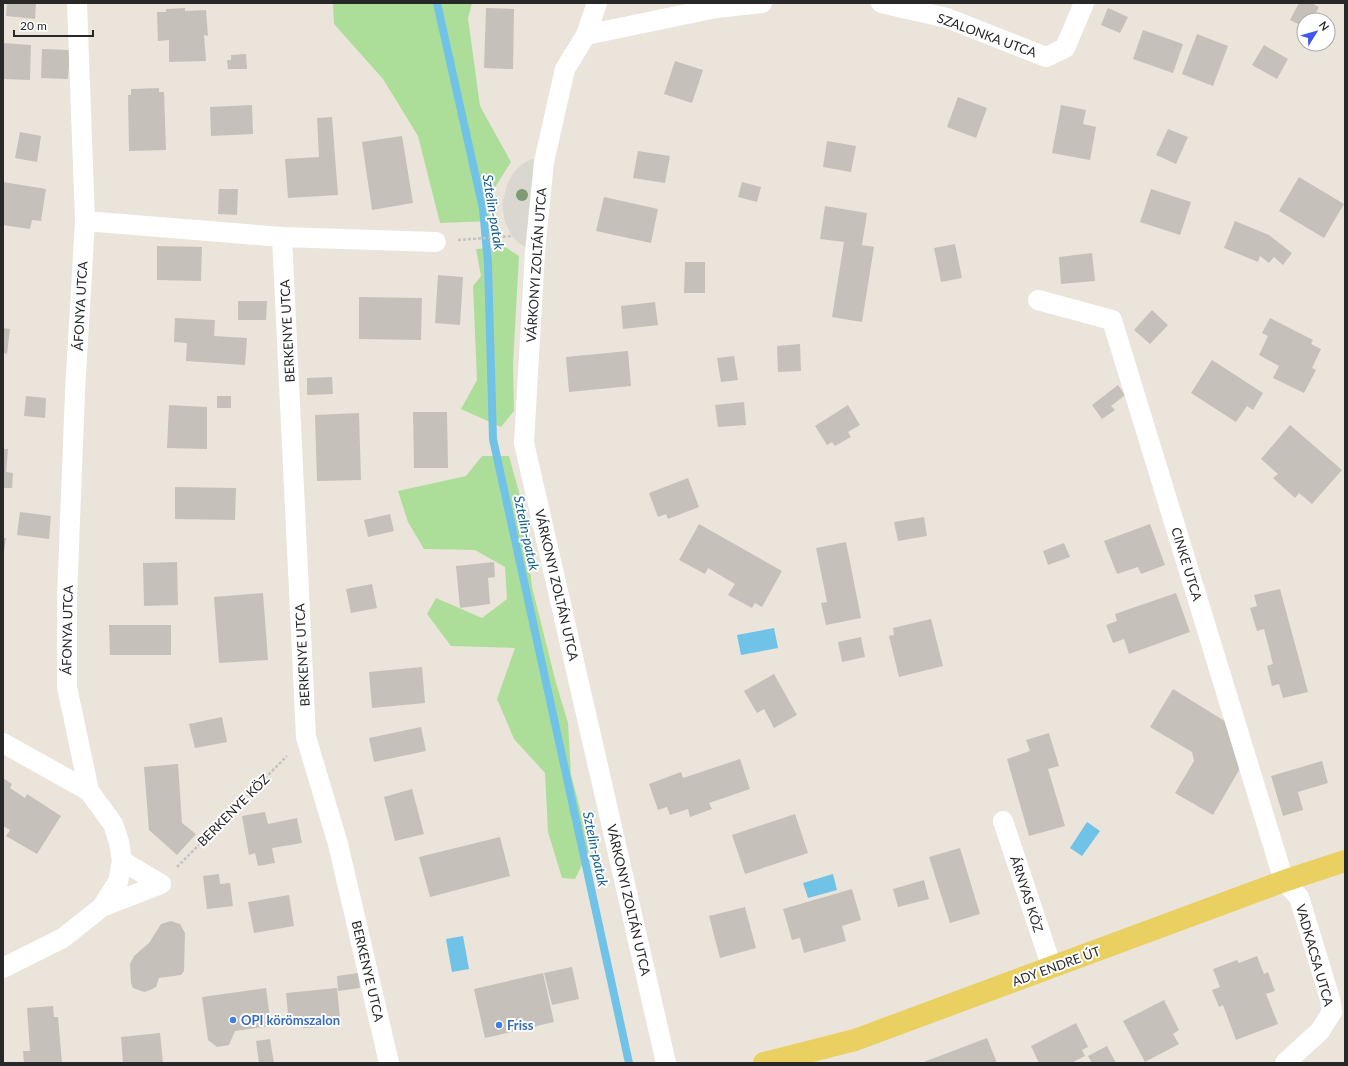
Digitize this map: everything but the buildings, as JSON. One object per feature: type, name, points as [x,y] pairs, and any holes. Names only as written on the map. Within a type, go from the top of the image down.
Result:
[{"type":"main road","name":"ADY ENDRE ÚT","points":[[764,1063],[855,1040],[1284,881],[1345,861]]},
{"type":"street","points":[[77,3],[85,220],[282,237],[436,242]]},
{"type":"street","name":"VÁRKONYI ZOLTÁN UTCA","points":[[597,3],[586,35],[565,69],[544,162],[535,252],[524,443],[666,1063]]},
{"type":"street","points":[[586,35],[716,8],[762,3]]},
{"type":"street","name":"SZALONKA UTCA","points":[[881,3],[947,18],[1046,57],[1065,48],[1084,3]]},
{"type":"street","name":"ÁFONYA UTCA","points":[[3,968],[63,938],[102,906],[118,882],[122,861],[119,842],[113,824],[89,791],[66,687],[67,598],[75,392],[85,220]]},
{"type":"street","name":"BERKENYE UTCA","points":[[282,237],[306,737],[338,844],[389,1063]]},
{"type":"street","name":"CINKE UTCA","points":[[1038,300],[1112,320],[1284,881]]},
{"type":"street","points":[[3,742],[89,791]]},
{"type":"street","name":"ÁRNYAS KÖZ","points":[[1003,821],[1052,968]]},
{"type":"street","points":[[122,861],[161,884]]},
{"type":"street","name":"VADKACSA UTCA","points":[[1284,881],[1299,897],[1330,999],[1332,1012],[1320,1031],[1285,1063]]},
{"type":"street","points":[[102,906],[161,884]]},
{"type":"path","points":[[467,240],[512,236]]},
{"type":"path","name":"BERKENYE KÖZ","points":[[161,884],[306,737]]},
{"type":"green space","points":[[333,3],[472,3],[468,18],[480,106],[511,162],[494,189],[493,221],[440,223],[418,136],[383,79],[334,24]]},
{"type":"green space","points":[[505,247],[519,256],[513,364],[514,411],[501,427],[461,409],[477,380],[473,286],[481,276],[476,249]]},
{"type":"green space","points":[[482,456],[509,456],[522,503],[532,587],[556,683],[568,723],[571,774],[581,813],[592,845],[575,879],[562,878],[548,832],[545,773],[514,739],[497,699],[515,648],[451,646],[427,614],[436,598],[482,618],[507,599],[505,567],[475,550],[424,549],[408,522],[398,491],[466,476]]},
{"type":"shaded area","points":[[532,159],[542,159],[535,252],[519,243],[512,236],[505,222],[502,205],[507,185],[513,173],[522,164]]},
{"type":"water","points":[[774,628],[778,648],[741,655],[737,635]]},
{"type":"water","points":[[1087,822],[1100,831],[1082,856],[1070,848]]},
{"type":"water","points":[[833,874],[837,890],[808,898],[803,883]]},
{"type":"water","points":[[463,936],[469,969],[452,972],[446,939]]},
{"type":"waterway","name":"Sztelin-patak","points":[[437,3],[483,209],[488,264],[493,439],[629,1063]]},
{"type":"place","name":"OPI körömszalon","points":[[233,1020]]},
{"type":"place","name":"Friss","points":[[499,1025]]}]
